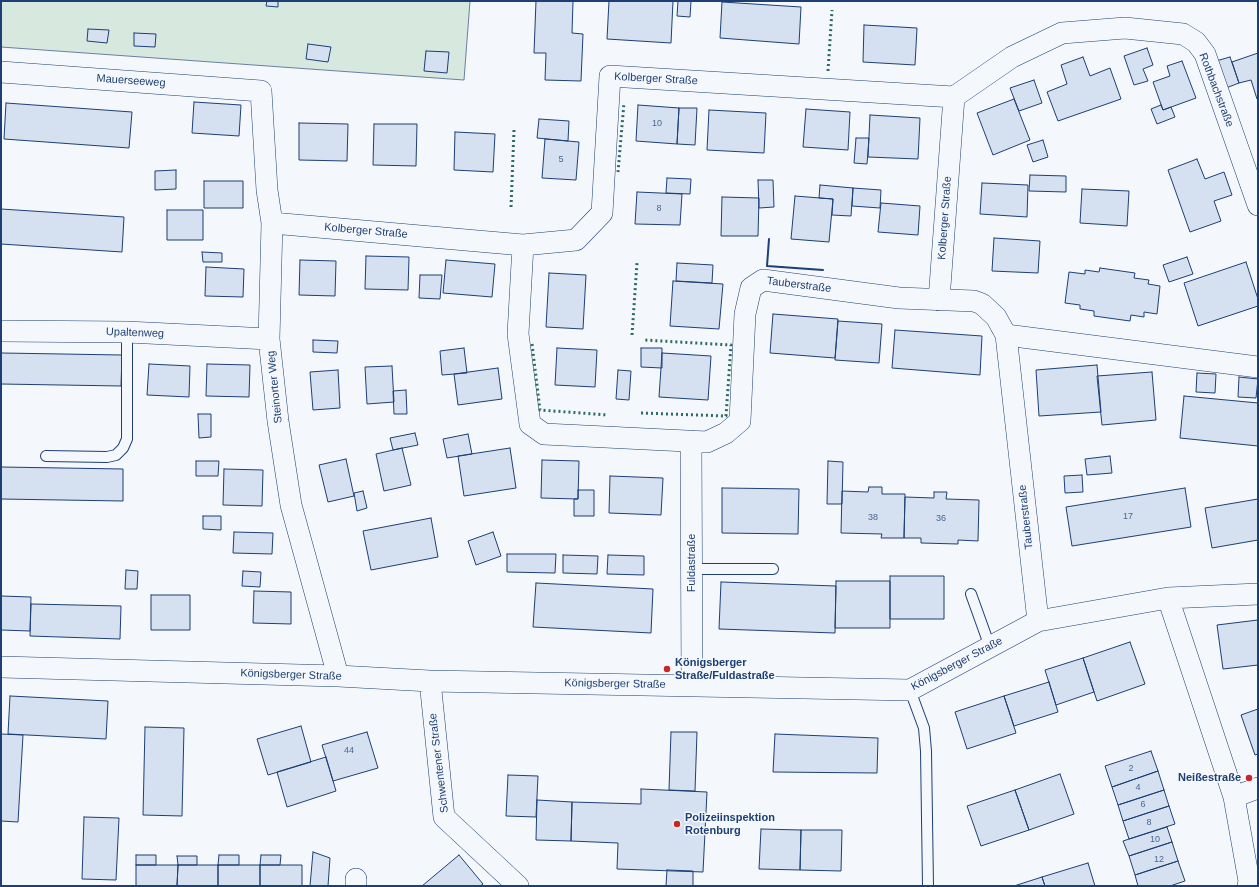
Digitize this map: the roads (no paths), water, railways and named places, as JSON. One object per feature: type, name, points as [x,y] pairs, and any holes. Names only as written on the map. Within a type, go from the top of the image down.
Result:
[{"type":"street","name":"Rothbachstraße","points":[[954,97],[1012,57],[1062,33],[1125,28],[1183,34],[1196,42],[1204,54],[1258,205]]},
{"type":"street","name":"Mauerseeweg","points":[[1,72],[261,91]]},
{"type":"street","name":"Kolberger Straße","points":[[272,223],[523,245],[576,240],[602,213],[610,76],[954,97],[939,300]]},
{"type":"street","name":"Steinorter Weg","points":[[261,91],[267,190],[272,223],[270,339],[278,421],[291,504],[313,590],[338,676]]},
{"type":"street","name":"Tauberstraße","points":[[523,245],[518,334],[530,424],[544,434],[707,442],[726,433],[740,421],[745,314],[751,288],[763,280],[899,298],[974,301],[982,304],[996,317],[1006,335],[1038,621]]},
{"type":"street","name":"Upaltenweg","points":[[1,331],[127,332],[270,339]]},
{"type":"street","points":[[1006,335],[1258,367]]},
{"type":"street","name":"Fuldastraße","points":[[691,441],[692,685]]},
{"type":"street","name":"Königsberger Straße","points":[[1,667],[338,676],[430,681],[910,690],[1038,621],[1168,598],[1258,594]]},
{"type":"street","points":[[1168,598],[1234,797],[1249,881],[1248,886]]},
{"type":"street","name":"Schwentener Straße","points":[[430,681],[444,817],[518,886]]},
{"type":"street","points":[[1234,797],[1258,788]]},
{"type":"lane","points":[[46,456],[107,457],[116,455],[123,448],[127,439],[127,332]]},
{"type":"lane","points":[[691,569],[773,570]]},
{"type":"lane","points":[[971,594],[990,647]]},
{"type":"lane","points":[[910,690],[924,728],[926,751],[928,886]]},
{"type":"place","name":"Königsberger Straße/Fuldastraße","points":[[667,669]]},
{"type":"place","name":"Neißestraße","points":[[1249,778]]},
{"type":"place","name":"Polizeiinspektion Rotenburg","points":[[677,824]]}]
